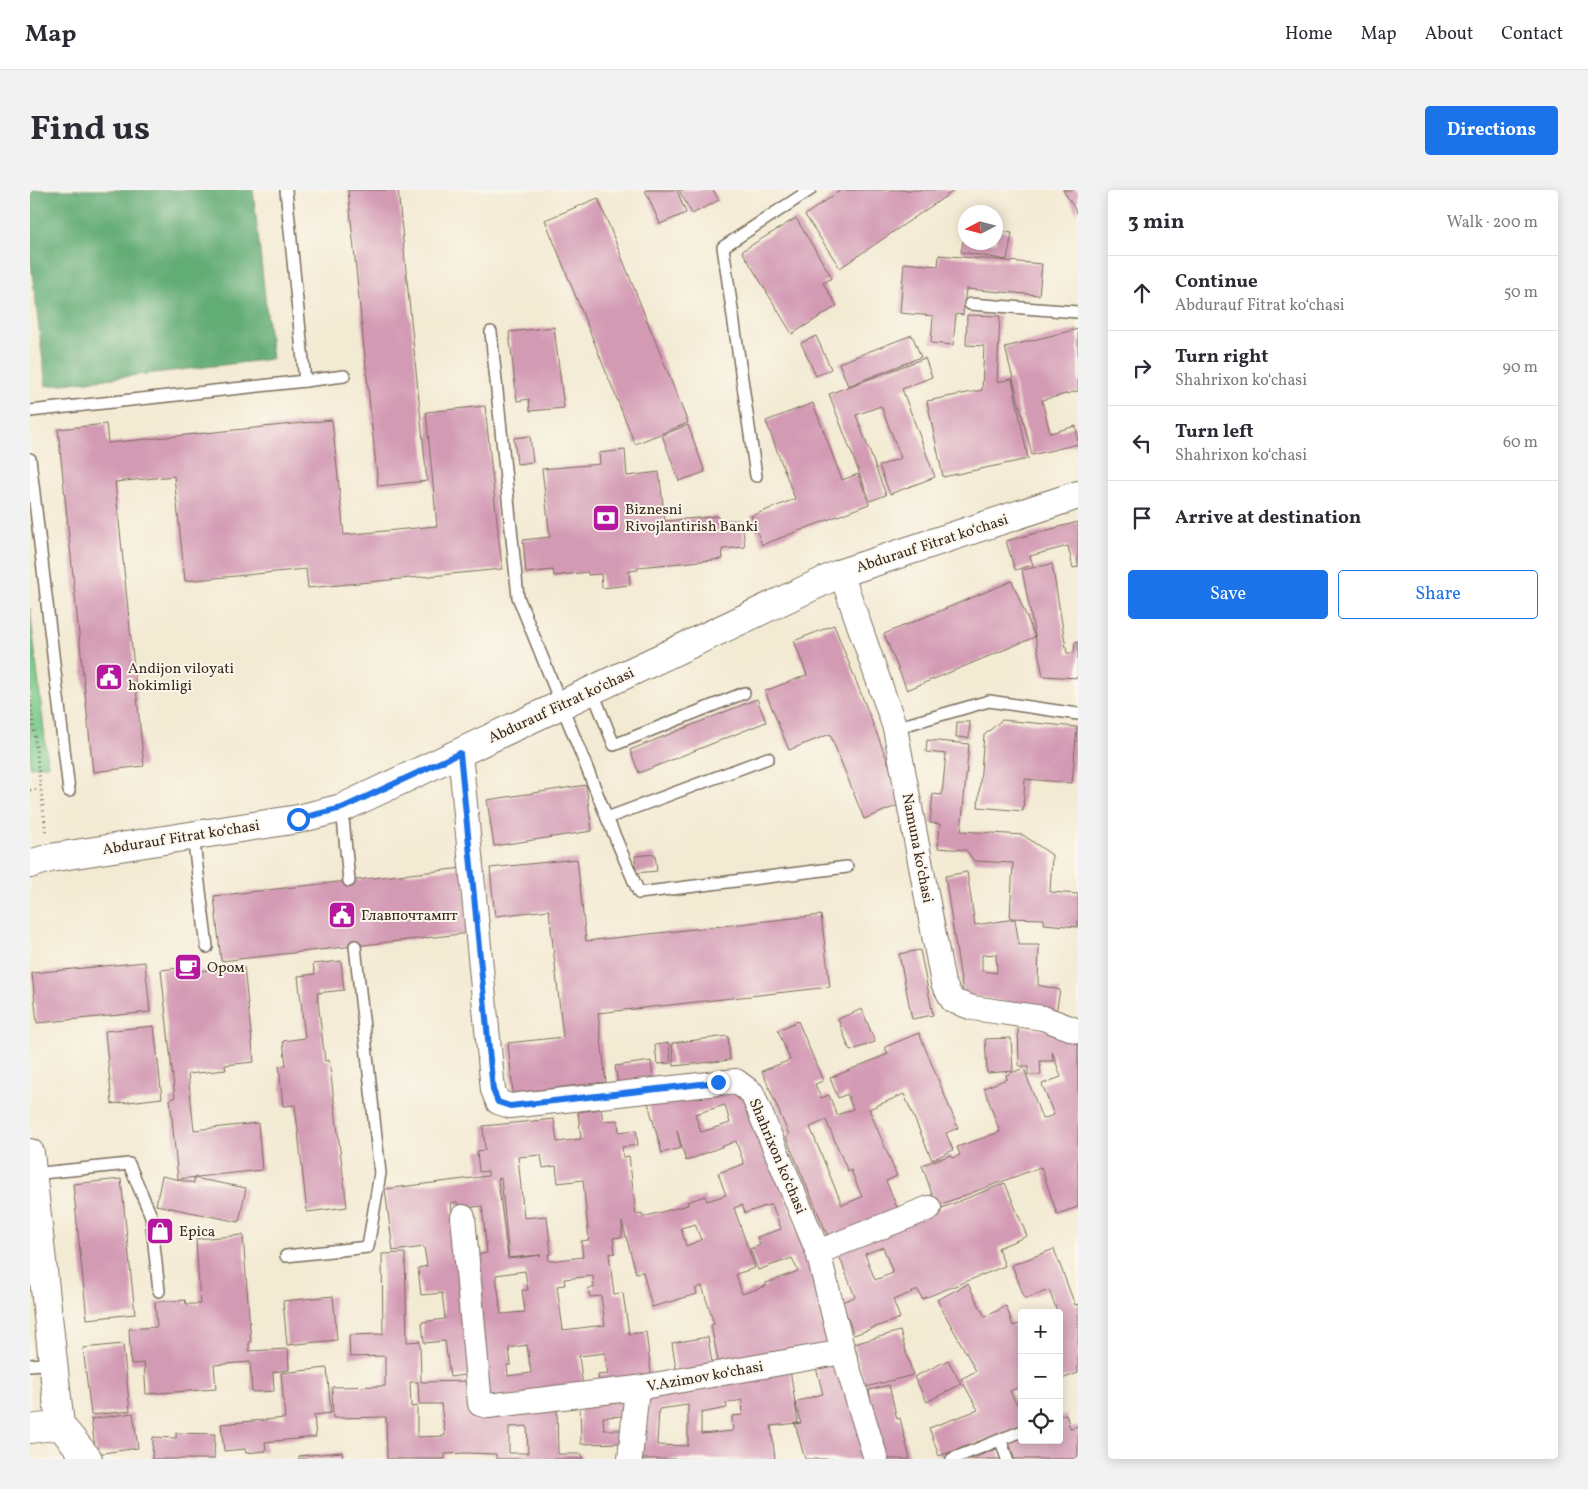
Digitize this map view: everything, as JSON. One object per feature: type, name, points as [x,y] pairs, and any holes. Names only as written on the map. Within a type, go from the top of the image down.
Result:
[{"type":"main road","name":"Abdurauf Fitrat koʻchasi","points":[[40,861],[298,819],[342,808],[840,573],[1078,496]]},
{"type":"main road","points":[[32,1175],[42,1364],[60,1425],[88,1459]]},
{"type":"main road","points":[[30,1429],[60,1425]]},
{"type":"street","name":"Namuna koʻchasi","points":[[840,573],[895,728],[943,984],[953,1001],[973,1008],[1043,1018],[1078,1031]]},
{"type":"street","name":"Shahrixon koʻchasi","points":[[460,753],[493,1090],[498,1102],[510,1106],[736,1081],[752,1093],[818,1252],[843,1352],[876,1459]]},
{"type":"street","points":[[818,1252],[929,1208]]},
{"type":"street","points":[[463,1217],[480,1404],[488,1406],[637,1388]]},
{"type":"street","name":"V.Аzimov koʻchasi","points":[[630,1459],[637,1388],[843,1352]]},
{"type":"lane","points":[[286,190],[305,382]]},
{"type":"lane","points":[[756,476],[723,247],[810,190]]},
{"type":"lane","points":[[970,304],[1078,312]]},
{"type":"lane","points":[[491,332],[518,597],[560,706],[640,894],[847,867]]},
{"type":"lane","points":[[30,411],[305,382],[344,376]]},
{"type":"lane","points":[[30,459],[69,791]]},
{"type":"lane","points":[[592,690],[614,745],[744,693]]},
{"type":"lane","points":[[895,728],[989,701],[1078,714]]},
{"type":"lane","points":[[607,818],[768,758]]},
{"type":"lane","points":[[342,808],[349,881]]},
{"type":"lane","points":[[193,835],[207,947]]},
{"type":"lane","points":[[286,1256],[368,1247],[380,1173],[355,946]]},
{"type":"lane","points":[[32,1175],[129,1164],[151,1216],[159,1291]]},
{"type":"lane","points":[[952,1459],[1018,1434]]},
{"type":"lane","points":[[1001,1441],[1007,1459]]},
{"type":"path","points":[[30,696],[40,789],[40,861]]},
{"type":"path","points":[[30,790],[40,789]]},
{"type":"green space","points":[[30,190],[253,190],[272,359],[46,386],[30,256]]},
{"type":"green space","points":[[30,608],[48,765],[30,767]]},
{"type":"building","points":[[348,190],[398,190],[427,481],[378,486]]},
{"type":"building","points":[[645,190],[677,190],[686,213],[660,224]]},
{"type":"building","points":[[679,190],[713,190],[719,200],[692,214]]},
{"type":"building","points":[[841,190],[955,190],[840,268],[805,215]]},
{"type":"building","points":[[1063,190],[1078,190],[1078,214]]},
{"type":"building","points":[[598,198],[688,423],[635,444],[545,220]]},
{"type":"building","points":[[796,218],[832,278],[823,283],[837,306],[792,334],[742,251]]},
{"type":"building","points":[[1003,231],[1012,233],[1007,260],[961,252],[961,250],[1003,250]]},
{"type":"building","points":[[939,255],[1042,264],[1039,295],[966,289],[963,315],[956,314],[953,345],[931,343],[933,316],[900,313],[904,263],[938,266]]},
{"type":"building","points":[[967,315],[1000,316],[997,382],[1012,379],[1028,459],[943,477],[927,401],[982,390],[984,346],[966,345]]},
{"type":"building","points":[[554,327],[564,408],[530,411],[529,399],[517,401],[509,332]]},
{"type":"building","points":[[1078,329],[1078,391],[1042,400],[1050,433],[1076,426],[1078,444],[1032,455],[1005,347]]},
{"type":"building","points":[[912,335],[921,357],[848,386],[839,363]]},
{"type":"building","points":[[816,336],[831,369],[816,376],[801,343]]},
{"type":"building","points":[[925,358],[932,377],[902,389],[935,477],[890,494],[879,466],[901,458],[881,406],[856,415],[886,495],[870,501],[829,394]]},
{"type":"building","points":[[813,403],[842,480],[858,474],[869,504],[762,545],[751,516],[795,499],[766,421]]},
{"type":"building","name":"Andijon vilоyati hоkimligi","points":[[485,406],[502,569],[308,588],[306,569],[185,581],[174,476],[115,482],[144,766],[93,772],[58,429],[106,424],[108,443],[332,420],[344,535],[437,526],[426,412]]},
{"type":"building","points":[[688,425],[705,472],[679,481],[662,435]]},
{"type":"building","points":[[530,436],[533,462],[517,464],[514,438]]},
{"type":"building","name":"Biznesni Rivojlantirish Banki","points":[[625,450],[627,476],[659,472],[665,521],[718,516],[719,524],[742,521],[745,547],[722,549],[723,559],[638,567],[638,570],[629,571],[630,585],[602,588],[601,574],[588,575],[588,572],[554,576],[553,570],[526,573],[523,540],[550,537],[542,469],[600,464],[599,453]]},
{"type":"building","points":[[1078,522],[1078,567],[1073,568],[1068,546],[1030,556],[1033,565],[1015,570],[1006,541]]},
{"type":"building","points":[[1052,564],[1067,653],[1074,653],[1075,642],[1078,642],[1078,678],[1043,676],[1022,570]]},
{"type":"building","points":[[1012,581],[1035,637],[907,690],[884,634]]},
{"type":"building","points":[[834,625],[904,803],[864,819],[830,734],[789,750],[765,691],[807,675],[794,641]]},
{"type":"building","points":[[757,699],[766,722],[639,773],[630,750]]},
{"type":"building","points":[[1002,720],[1077,727],[1072,783],[1025,779],[1023,811],[978,807],[984,735]]},
{"type":"building","points":[[957,722],[970,722],[969,738],[956,737]]},
{"type":"building","points":[[927,740],[969,744],[961,831],[1023,835],[1052,855],[1050,892],[1078,894],[1078,927],[1044,924],[1044,919],[1010,918],[1013,863],[974,861],[966,850],[938,848],[940,824],[930,823],[933,794],[942,795],[946,754],[926,752]]},
{"type":"building","points":[[586,785],[592,831],[494,846],[487,800]]},
{"type":"building","points":[[655,854],[657,871],[636,873],[635,856]]},
{"type":"building","points":[[577,859],[586,941],[821,915],[830,987],[598,1013],[606,1082],[513,1093],[508,1043],[563,1037],[549,910],[495,916],[490,868]]},
{"type":"building","name":"Главпочтампт","points":[[463,868],[470,933],[221,961],[214,896]]},
{"type":"building","points":[[967,872],[975,925],[1015,919],[1019,945],[1039,945],[1038,985],[1060,990],[1056,1013],[963,993],[945,876]],"holes":[[[996,954],[997,973],[982,971],[982,955]]]},
{"type":"building","points":[[920,950],[933,1015],[912,1019],[899,954]]},
{"type":"building","points":[[341,961],[344,990],[317,993],[325,1061],[329,1060],[347,1207],[307,1212],[295,1105],[283,1106],[279,1066],[286,1065],[283,1041],[305,1038],[298,976],[315,974],[313,964]]},
{"type":"building","points":[[145,962],[150,1012],[37,1023],[32,973]]},
{"type":"building","points":[[199,966],[200,971],[244,967],[254,1062],[225,1065],[226,1070],[188,1074],[194,1130],[258,1123],[262,1170],[178,1179],[170,1099],[175,1098],[161,970]]},
{"type":"building","points":[[862,1009],[875,1042],[850,1051],[838,1019]]},
{"type":"building","points":[[798,1021],[823,1081],[815,1084],[821,1098],[829,1095],[837,1115],[853,1109],[847,1094],[838,1098],[830,1078],[888,1054],[885,1047],[919,1033],[958,1128],[946,1133],[953,1150],[932,1160],[904,1094],[869,1109],[897,1176],[886,1181],[898,1210],[829,1239],[786,1137],[789,1135],[762,1071],[790,1060],[778,1030]],"holes":[[[826,1120],[848,1172],[851,1170],[862,1197],[842,1205],[810,1127]]]},
{"type":"building","points":[[154,1026],[162,1098],[112,1104],[105,1031]]},
{"type":"building","points":[[1018,1026],[1078,1035],[1078,1207],[1057,1214],[1041,1167],[936,1206],[922,1165],[951,1155],[952,1158],[960,1155],[957,1147],[1000,1132],[984,1088],[1007,1079],[1006,1075],[1024,1068],[1042,1119],[1054,1115],[1042,1084],[1061,1077],[1052,1051],[1053,1061],[1040,1061],[1041,1075],[1028,1075],[1028,1066],[1019,1066]]},
{"type":"building","points":[[728,1036],[730,1060],[674,1066],[672,1043]]},
{"type":"building","points":[[1011,1038],[1013,1071],[987,1073],[985,1039]]},
{"type":"building","points":[[669,1043],[671,1063],[657,1064],[655,1045]]},
{"type":"building","points":[[651,1061],[653,1080],[618,1085],[615,1066]]},
{"type":"building","points":[[740,1085],[762,1132],[819,1291],[835,1347],[720,1371],[711,1325],[714,1324],[702,1286],[695,1289],[697,1294],[652,1307],[643,1272],[636,1273],[622,1222],[622,1237],[613,1238],[615,1253],[609,1254],[614,1294],[623,1293],[629,1334],[646,1332],[652,1381],[600,1387],[598,1375],[608,1374],[605,1353],[579,1356],[583,1387],[486,1401],[468,1256],[487,1253],[482,1206],[458,1209],[457,1202],[451,1203],[472,1374],[450,1377],[445,1341],[424,1343],[422,1322],[445,1319],[442,1293],[421,1295],[418,1268],[427,1266],[424,1247],[393,1251],[385,1189],[488,1176],[488,1171],[479,1172],[477,1151],[485,1150],[483,1126],[554,1119],[557,1142],[581,1139],[578,1112],[601,1109],[603,1121],[618,1120],[619,1132],[636,1130],[638,1145],[622,1147],[623,1157],[629,1156],[636,1214],[642,1213],[643,1217],[688,1205],[687,1202],[705,1196],[707,1201],[726,1195],[718,1173],[744,1164],[736,1141],[686,1161],[677,1130],[681,1148],[662,1153],[648,1103]],"holes":[[[725,1105],[730,1123],[701,1132],[695,1114]],[[541,1155],[543,1168],[556,1166],[558,1183],[583,1180],[589,1240],[581,1241],[583,1257],[549,1261],[548,1254],[551,1254],[547,1216],[524,1218],[518,1157]],[[501,1178],[509,1258],[541,1255],[508,1259],[498,1179]],[[772,1204],[781,1229],[757,1237],[760,1245],[750,1249],[758,1270],[792,1258],[798,1271],[766,1283],[766,1286],[742,1294],[736,1274],[755,1268],[734,1208],[742,1205],[745,1213]],[[695,1224],[701,1240],[686,1246],[681,1228]],[[525,1271],[528,1290],[522,1290],[525,1312],[501,1314],[496,1275]],[[593,1276],[594,1288],[588,1288],[590,1297],[601,1296],[605,1325],[563,1330],[557,1286],[565,1285],[564,1279]],[[527,1345],[531,1373],[508,1376],[507,1365],[511,1365],[509,1348]]]},
{"type":"building","points":[[162,1176],[194,1183],[194,1178],[246,1188],[239,1222],[156,1205]]},
{"type":"building","points":[[121,1179],[135,1314],[87,1319],[73,1184]]},
{"type":"building","points":[[1005,1183],[1027,1236],[998,1248],[1005,1266],[922,1299],[918,1290],[893,1300],[900,1318],[854,1335],[842,1302],[855,1297],[837,1250]],"holes":[[[883,1247],[893,1273],[875,1280],[865,1254]]]},
{"type":"building","points":[[243,1235],[251,1342],[249,1343],[249,1351],[288,1349],[289,1370],[273,1372],[274,1391],[252,1392],[250,1362],[214,1365],[216,1389],[146,1394],[144,1363],[131,1364],[129,1329],[157,1327],[155,1302],[185,1300],[186,1304],[200,1304],[196,1239]]},
{"type":"building","points":[[1054,1249],[1075,1305],[1078,1304],[1078,1373],[1063,1379],[1063,1309],[1056,1309],[1049,1290],[1025,1299],[1012,1265]]},
{"type":"building","points":[[405,1253],[407,1342],[420,1341],[421,1382],[473,1381],[474,1412],[557,1410],[558,1454],[582,1454],[582,1459],[496,1459],[496,1454],[465,1453],[445,1454],[445,1459],[387,1459],[386,1417],[333,1418],[332,1387],[385,1386],[385,1356],[350,1357],[349,1335],[383,1334],[382,1254]],"holes":[[[410,1382],[418,1382],[419,1404],[441,1404],[445,1436],[417,1437],[417,1406],[411,1407]],[[527,1426],[528,1453],[509,1453],[509,1427]]]},
{"type":"building","points":[[968,1284],[985,1317],[1006,1306],[1013,1326],[1018,1324],[1018,1388],[1010,1391],[1016,1403],[1018,1402],[1018,1428],[939,1456],[929,1428],[978,1410],[961,1379],[976,1371],[937,1300]]},
{"type":"building","points":[[333,1296],[337,1340],[287,1345],[283,1301]]},
{"type":"building","points":[[900,1331],[913,1375],[866,1387],[854,1344]]},
{"type":"building","points":[[708,1337],[713,1369],[677,1375],[672,1343]]},
{"type":"building","points":[[123,1344],[130,1411],[91,1415],[83,1348]]},
{"type":"building","points":[[838,1358],[867,1459],[805,1459],[795,1424],[801,1423],[795,1402],[823,1394],[815,1364]]},
{"type":"building","points":[[948,1360],[961,1384],[927,1402],[914,1377]]},
{"type":"building","points":[[327,1368],[331,1413],[314,1415],[316,1437],[265,1442],[266,1451],[246,1453],[245,1449],[224,1451],[221,1424],[285,1418],[281,1373]]},
{"type":"building","points":[[790,1369],[798,1423],[771,1426],[775,1459],[639,1459],[644,1391]],"holes":[[[742,1400],[743,1415],[732,1416],[733,1431],[701,1434],[701,1413],[727,1408],[726,1403]],[[688,1405],[688,1446],[657,1445],[659,1409]]]},
{"type":"building","points":[[889,1385],[897,1419],[900,1418],[910,1459],[883,1459],[869,1390]]},
{"type":"building","points":[[625,1399],[626,1416],[603,1417],[604,1430],[627,1430],[627,1443],[581,1444],[580,1400]]},
{"type":"building","points":[[133,1413],[138,1448],[96,1454],[91,1419]]},
{"type":"building","points":[[1066,1414],[1070,1428],[1078,1426],[1078,1459],[1014,1459],[1008,1439],[1018,1436],[1018,1444],[1063,1444],[1063,1415]]},
{"type":"building","points":[[176,1433],[215,1434],[214,1459],[152,1459],[153,1437],[176,1438]]},
{"type":"building","points":[[997,1449],[1001,1459],[970,1459]]},
{"type":"building","points":[[342,1452],[343,1459],[299,1459],[299,1456]]},
{"type":"place","name":"Biznesni Rivojlantirish Banki","points":[[606,518]]},
{"type":"place","name":"Andijon vilоyati hоkimligi","points":[[109,677]]},
{"type":"place","name":"Главпочтампт","points":[[342,915]]},
{"type":"place","name":"Ором","points":[[188,967]]},
{"type":"place","name":"Epica","points":[[160,1231]]},
{"type":"route","points":[[298,819],[342,808],[460,753],[493,1090],[498,1102],[510,1106],[718,1082]]}]
